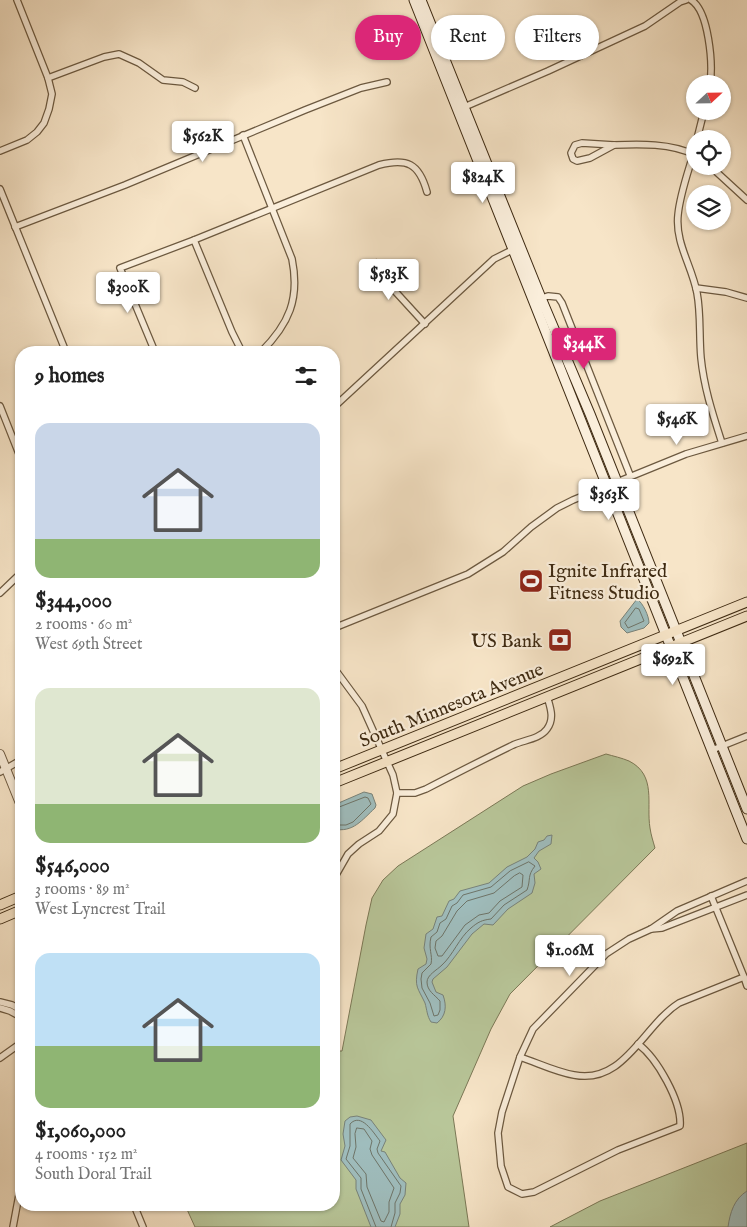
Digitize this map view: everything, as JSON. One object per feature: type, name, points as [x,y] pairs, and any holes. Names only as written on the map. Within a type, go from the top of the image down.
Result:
[{"type":"main road","points":[[414,0],[517,247],[670,647],[747,839]]},
{"type":"main road","points":[[421,0],[461,109]]},
{"type":"main road","points":[[538,300],[617,481],[747,809]]},
{"type":"main road","name":"South Minnesota Avenue","points":[[340,766],[747,602]]},
{"type":"main road","name":"South Minnesota Avenue","points":[[340,781],[747,616]]},
{"type":"main road","points":[[0,905],[15,899]]},
{"type":"main road","points":[[0,919],[15,913]]},
{"type":"street","points":[[0,151],[28,140],[37,132],[44,123],[52,94],[48,78],[17,0]]},
{"type":"street","points":[[461,109],[548,71],[647,24],[686,0]]},
{"type":"street","points":[[692,0],[699,7],[711,51],[711,75]]},
{"type":"street","points":[[48,78],[104,57],[119,54],[139,63],[163,80],[183,82],[195,88]]},
{"type":"street","points":[[15,227],[125,185],[361,88],[387,82]]},
{"type":"street","points":[[243,135],[292,259],[296,276],[294,296],[289,314],[282,328],[266,346]]},
{"type":"street","points":[[614,145],[577,161],[571,153],[575,145],[582,143],[636,144],[686,151]]},
{"type":"street","points":[[152,346],[120,268],[379,165],[394,162],[406,163],[418,169],[427,192]]},
{"type":"street","points":[[688,175],[678,215],[679,238],[696,288],[704,384],[722,443]]},
{"type":"street","points":[[720,175],[747,200]]},
{"type":"street","points":[[0,189],[64,346]]},
{"type":"street","points":[[194,240],[239,346]]},
{"type":"street","points":[[340,402],[494,259],[517,247]]},
{"type":"street","points":[[376,263],[382,277],[425,324]]},
{"type":"street","points":[[696,288],[726,292],[747,298]]},
{"type":"street","points":[[538,300],[552,296],[558,297],[562,303],[630,476]]},
{"type":"street","points":[[0,406],[15,444]]},
{"type":"street","points":[[340,626],[468,574],[503,552],[531,527],[557,508],[608,484],[686,454],[747,436]]},
{"type":"street","points":[[1,590],[15,578]]},
{"type":"street","points":[[340,676],[362,706],[393,775],[397,793],[393,814],[379,831],[348,854],[340,868]]},
{"type":"street","points":[[397,793],[416,793],[515,744],[540,736],[547,730],[551,721],[552,710],[546,696]]},
{"type":"street","points":[[712,750],[747,736]]},
{"type":"street","points":[[0,754],[2,769],[15,794]]},
{"type":"street","points":[[2,769],[15,763]]},
{"type":"street","points":[[638,1044],[652,1055],[664,1076],[680,1116],[680,1126],[618,1150],[534,1192],[522,1194],[508,1187],[501,1166],[498,1133],[502,1112],[520,1057],[534,1029],[606,954],[629,939],[651,929],[676,911],[747,881]]},
{"type":"street","points":[[651,929],[662,928],[747,895]]},
{"type":"street","points":[[711,896],[747,986]]},
{"type":"street","points":[[520,1057],[574,1075],[593,1076],[614,1068],[653,1026],[675,1006],[744,977]]},
{"type":"street","points":[[0,1002],[15,1007]]},
{"type":"street","points":[[0,1008],[15,1014]]},
{"type":"street","points":[[0,1058],[15,1047]]},
{"type":"street","points":[[13,1227],[16,1211]]},
{"type":"street","points":[[136,1211],[143,1227]]},
{"type":"green space","points":[[606,754],[629,761],[638,767],[644,774],[647,782],[650,828],[655,848],[510,994],[491,1029],[453,1116],[469,1227],[195,1227],[188,1211],[340,1211],[340,1051],[342,1051],[372,898],[383,880],[398,866],[523,786]]},
{"type":"green space","points":[[747,1143],[747,1227],[550,1227],[600,1201]]},
{"type":"water","points":[[637,599],[645,610],[649,623],[644,628],[627,633],[621,627],[620,621]]},
{"type":"water","points":[[364,792],[372,794],[376,805],[357,824],[341,830],[340,802]]},
{"type":"water","points":[[552,835],[551,844],[539,851],[534,858],[541,869],[534,874],[535,883],[532,893],[508,909],[493,925],[484,924],[472,934],[447,967],[433,979],[432,982],[436,992],[443,995],[445,1007],[444,1014],[440,1020],[437,1023],[431,1022],[416,980],[418,969],[426,964],[427,959],[424,948],[426,934],[433,929],[437,917],[442,916],[449,901],[454,899],[460,891],[489,883],[507,867],[527,857],[535,849],[538,842]]},
{"type":"water","points":[[357,1116],[371,1120],[386,1140],[381,1151],[385,1152],[400,1178],[406,1183],[405,1195],[400,1204],[400,1214],[395,1227],[371,1227],[356,1189],[356,1180],[341,1160],[345,1146],[343,1134],[345,1121],[350,1117]]},
{"type":"water","points":[[747,1191],[747,1227],[728,1227],[733,1207]]},
{"type":"place","name":"Ignite Infrared Fitness Studio","points":[[531,581]]},
{"type":"place","name":"US Bank","points":[[560,640]]}]
